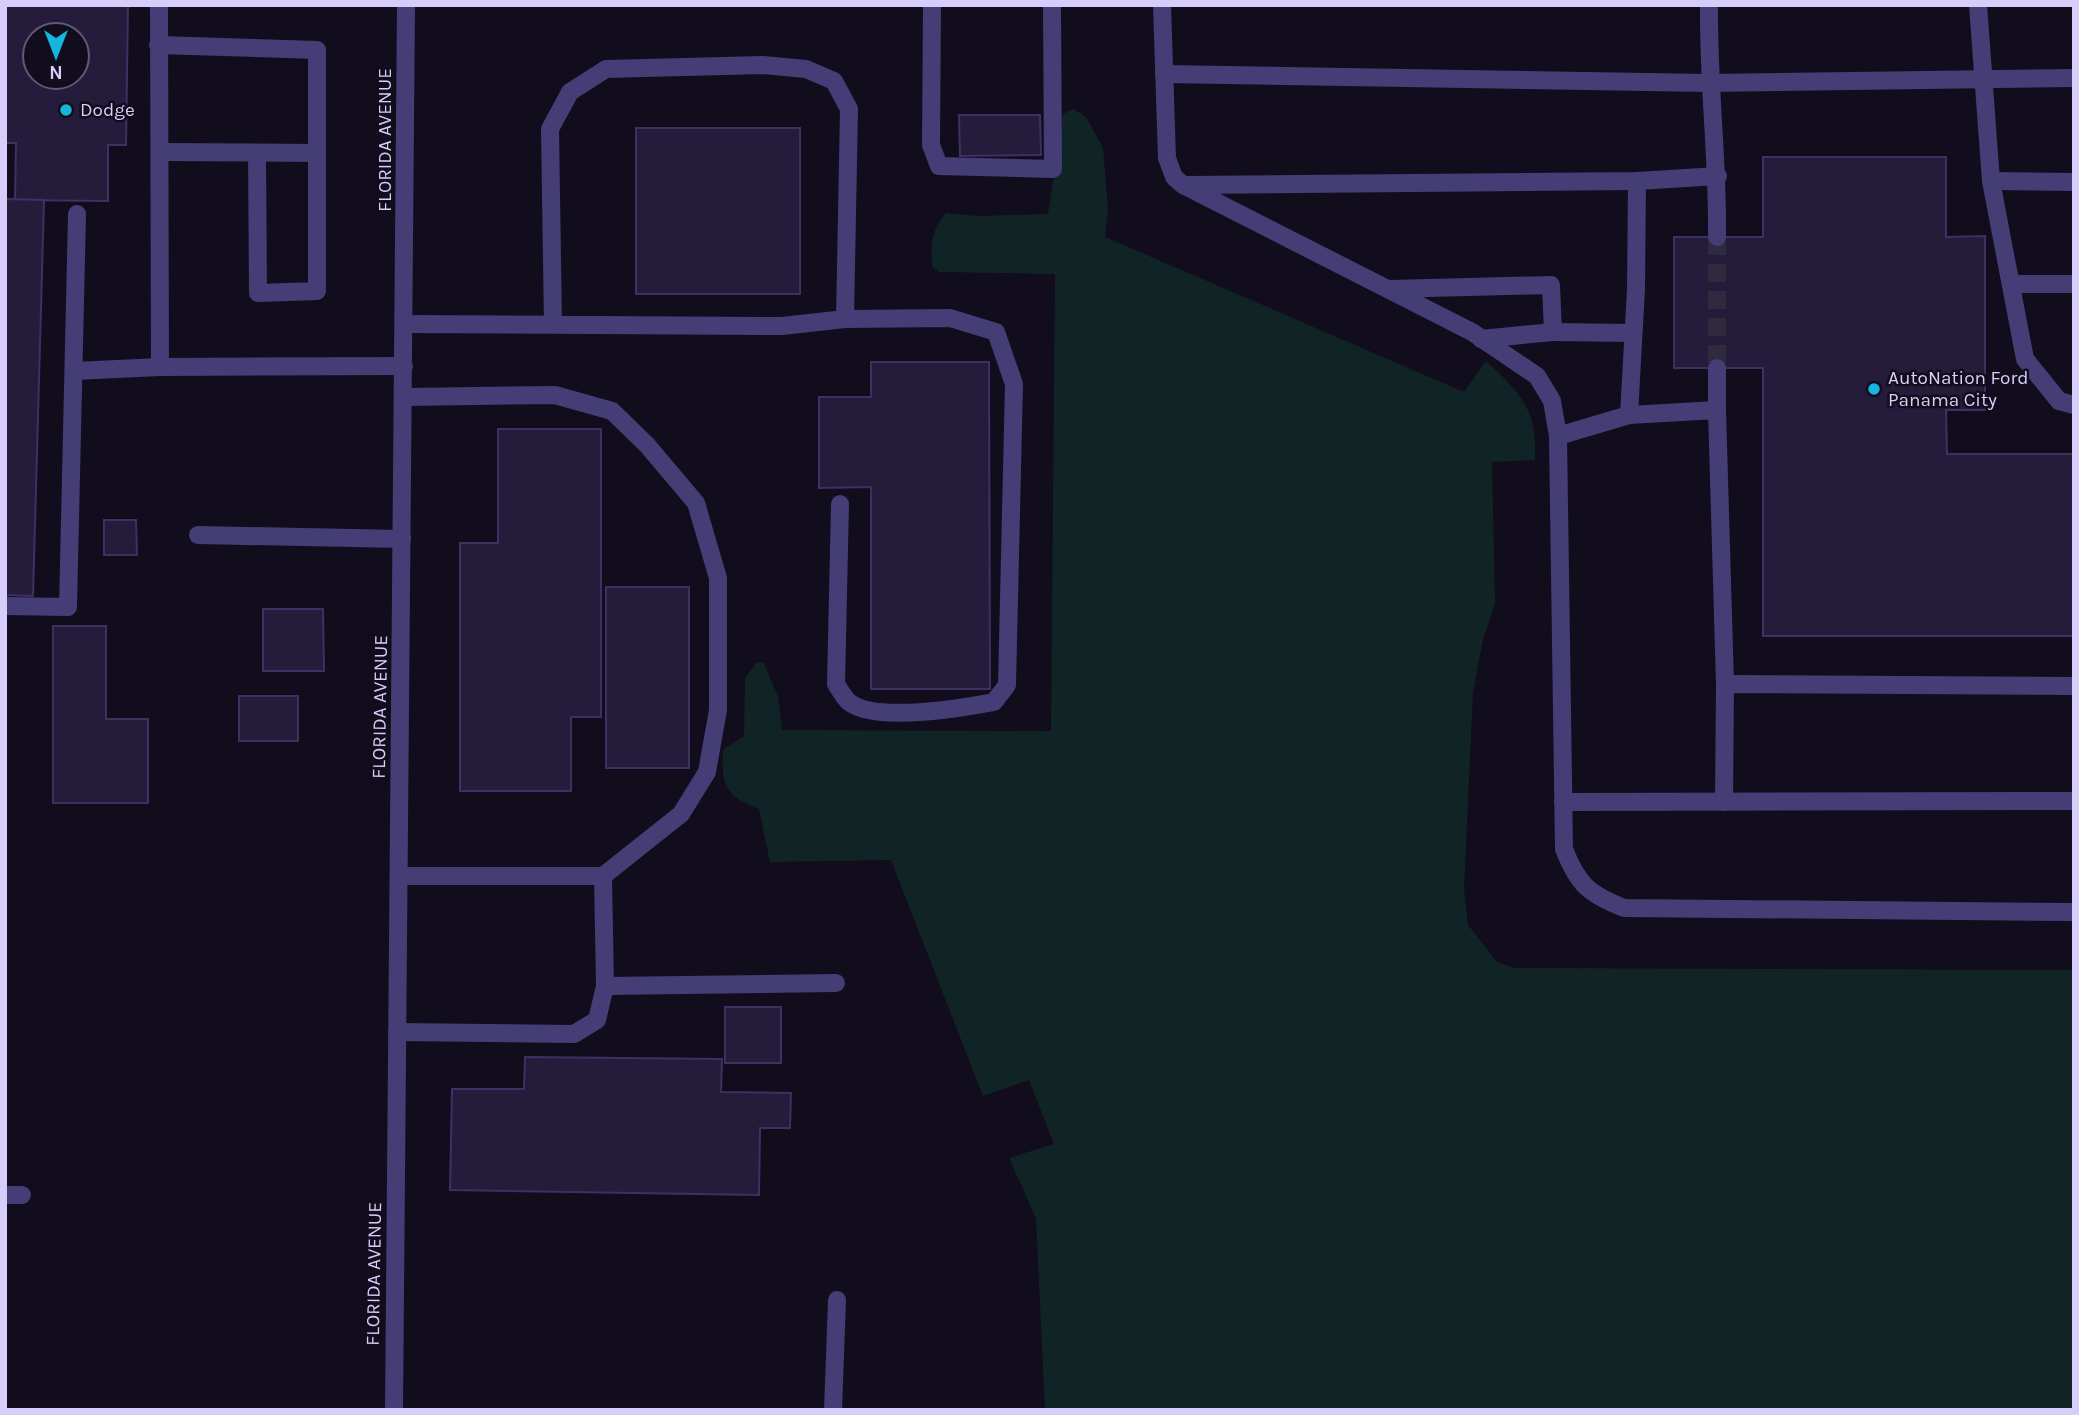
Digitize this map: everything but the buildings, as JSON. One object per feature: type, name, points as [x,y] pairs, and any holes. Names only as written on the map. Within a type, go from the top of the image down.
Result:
[{"type":"street","points":[[159,5],[160,367]]},
{"type":"street","name":"FLORIDA AVENUE","points":[[394,1410],[406,5]]},
{"type":"street","points":[[932,5],[931,145],[939,166],[1054,169],[1052,5]]},
{"type":"street","points":[[1162,5],[1167,158],[1174,177],[1183,186],[1481,339],[1536,376],[1552,401],[1558,436],[1564,849],[1574,876],[1596,897],[1624,908],[2074,912]]},
{"type":"street","points":[[1709,5],[1708,83],[1717,176],[1717,237]]},
{"type":"street","points":[[1978,5],[1991,181],[2025,359],[2059,401],[2074,405]]},
{"type":"street","points":[[158,45],[317,50],[317,292],[258,293],[257,153]]},
{"type":"street","points":[[553,324],[550,129],[570,92],[606,69],[763,65],[806,69],[834,81],[849,109],[845,319]]},
{"type":"street","points":[[1164,74],[1708,83],[1983,77],[2074,78]]},
{"type":"street","points":[[160,152],[317,153]]},
{"type":"street","points":[[1183,186],[1637,180],[1717,176]]},
{"type":"street","points":[[1629,415],[1637,180]]},
{"type":"street","points":[[1991,181],[2074,181]]},
{"type":"street","points":[[5,606],[68,607],[77,214]]},
{"type":"street","points":[[2012,284],[2074,284]]},
{"type":"street","points":[[1385,289],[1551,285],[1553,332]]},
{"type":"street","points":[[404,324],[782,326],[845,319],[950,318],[996,332],[1014,384],[1007,685],[994,702],[944,711],[881,712],[850,703],[836,684],[840,504]]},
{"type":"street","points":[[1481,339],[1553,332],[1633,333]]},
{"type":"street","points":[[74,371],[160,367],[404,366]]},
{"type":"street","points":[[1717,368],[1724,802]]},
{"type":"street","points":[[399,876],[603,876],[681,814],[707,772],[719,710],[719,578],[696,503],[647,445],[612,411],[555,395],[404,397]]},
{"type":"street","points":[[1558,436],[1629,415],[1717,411]]},
{"type":"street","points":[[198,535],[402,539]]},
{"type":"street","points":[[1724,684],[2074,686]]},
{"type":"street","points":[[1563,802],[2074,801]]},
{"type":"street","points":[[397,1032],[574,1034],[597,1020],[605,986],[603,876]]},
{"type":"street","points":[[605,986],[836,983]]},
{"type":"street","points":[[833,1410],[837,1300]]},
{"type":"green space","points":[[1073,109],[1086,117],[1103,148],[1108,209],[1105,237],[1464,392],[1486,361],[1509,383],[1525,404],[1533,428],[1535,460],[1492,462],[1495,604],[1483,639],[1473,693],[1464,889],[1468,925],[1497,962],[1515,968],[2074,970],[2074,1410],[1045,1410],[1036,1218],[1009,1158],[1054,1144],[1029,1080],[983,1096],[891,860],[770,862],[759,809],[739,799],[728,788],[723,772],[723,750],[744,736],[745,678],[757,662],[764,663],[778,697],[782,730],[1051,731],[1055,274],[939,272],[932,267],[932,251],[935,231],[946,213],[978,216],[1048,214],[1063,114]]},
{"type":"tunnel","points":[[1717,237],[1717,368]]},
{"type":"place","name":"Dodge","points":[[66,110]]},
{"type":"place","name":"AutoNation Ford Panama City","points":[[1874,389]]}]
